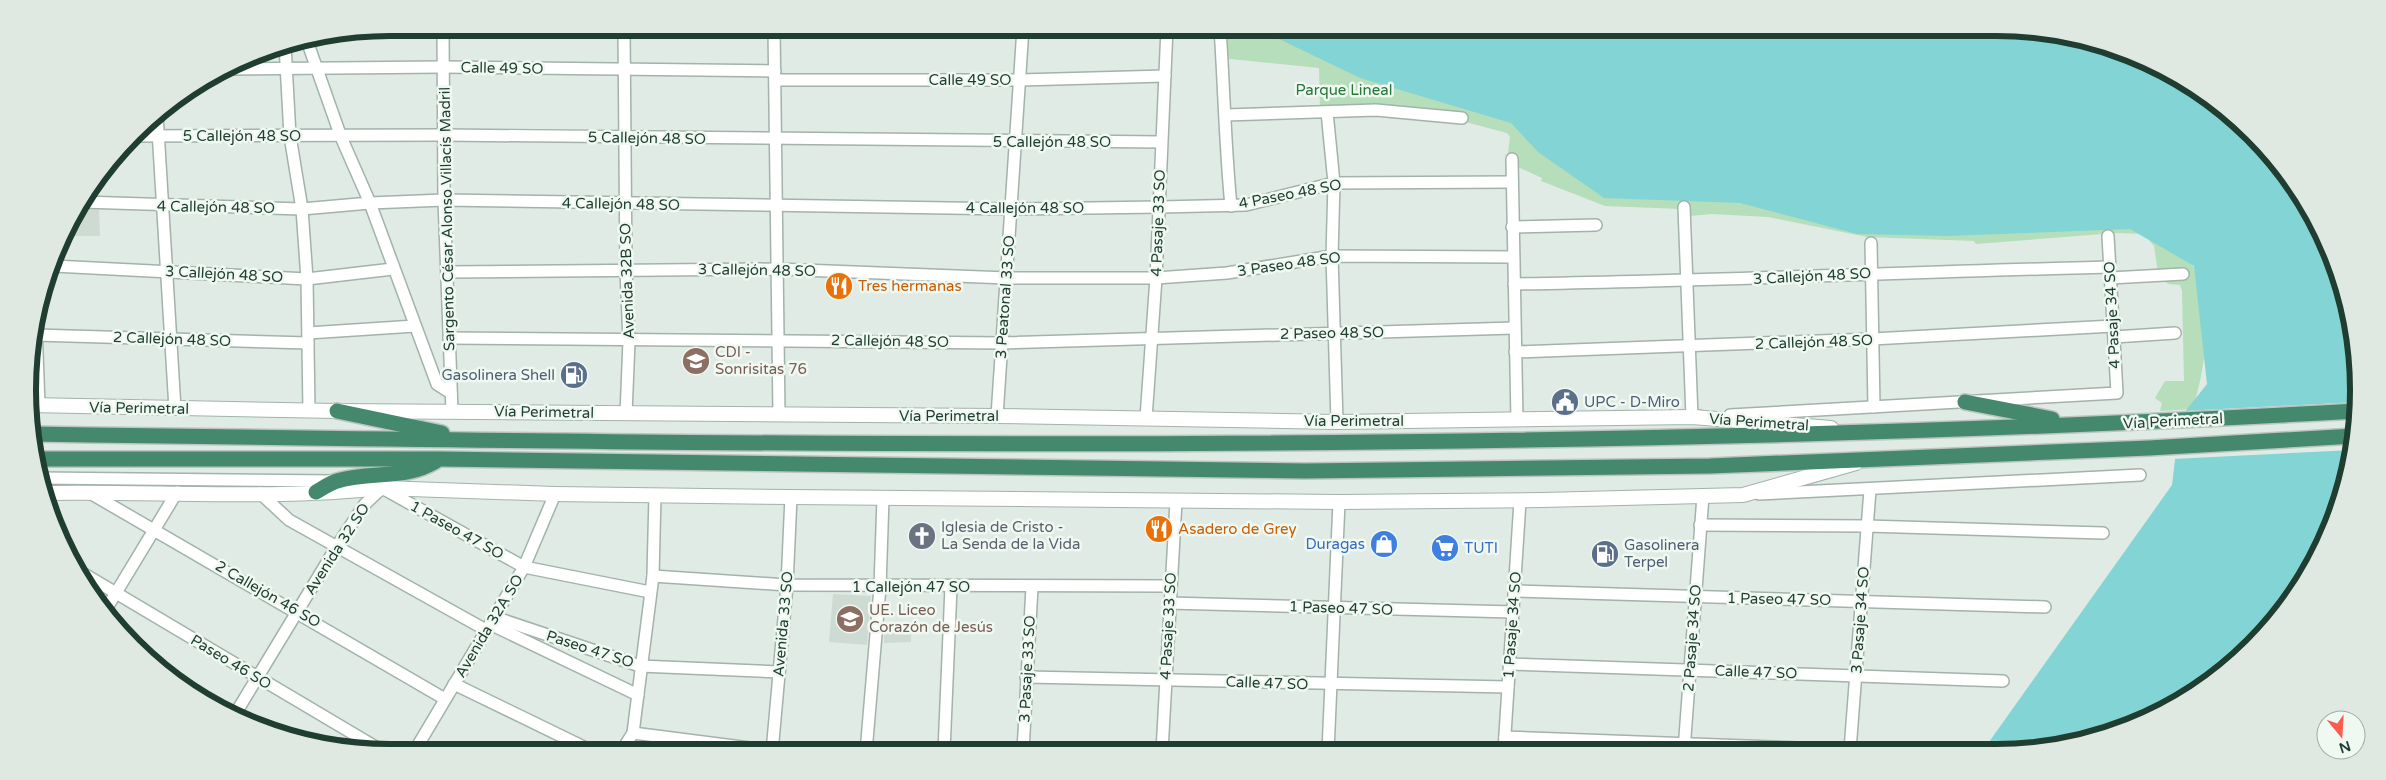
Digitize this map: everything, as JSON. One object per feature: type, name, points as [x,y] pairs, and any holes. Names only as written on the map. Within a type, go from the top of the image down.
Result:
[{"type":"highway","points":[[1965,402],[2078,425]]},
{"type":"highway","points":[[338,411],[488,441]]},
{"type":"highway","name":"Vía Perimetral","points":[[39,434],[488,441],[1303,443],[2078,425],[2349,411]]},
{"type":"highway","name":"Vía Perimetral","points":[[43,459],[439,459],[1305,471],[1710,466],[2149,448],[2347,436]]},
{"type":"highway","points":[[1303,443],[1305,471]]},
{"type":"highway","points":[[316,492],[336,481],[360,476],[409,473],[425,468],[439,459]]},
{"type":"street","name":"Sargento César Alonso Villacís Madril","points":[[443,36],[444,200],[452,411]]},
{"type":"street","name":"Avenida 32B SO","points":[[624,36],[626,270],[629,341],[626,414]]},
{"type":"street","points":[[774,36],[779,415]]},
{"type":"street","name":"3 Peatonal 33 SO","points":[[998,416],[1023,36]]},
{"type":"street","name":"4 Pasaje 33 SO","points":[[1146,418],[1160,207],[1161,142],[1167,36]]},
{"type":"street","points":[[1221,36],[1226,115],[1225,153],[1231,206]]},
{"type":"street","points":[[309,46],[341,137],[370,203],[437,384],[451,393]]},
{"type":"street","points":[[285,52],[290,136],[302,209],[307,279],[309,411]]},
{"type":"street","name":"Calle 49 SO","points":[[242,69],[443,67],[625,70],[775,76],[1020,80],[1165,76]]},
{"type":"street","points":[[1226,115],[1376,110],[1462,118]]},
{"type":"street","points":[[1327,112],[1334,183],[1332,256],[1337,422]]},
{"type":"street","points":[[157,124],[175,409]]},
{"type":"street","name":"5 Callejón 48 SO","points":[[144,136],[341,137],[444,135],[775,140],[1161,142]]},
{"type":"street","points":[[1512,159],[1517,420]]},
{"type":"street","name":"4 Paseo 48 SO","points":[[1160,207],[1246,205],[1334,183],[1511,182]]},
{"type":"street","name":"4 Callejón 48 SO","points":[[90,202],[302,209],[370,203],[444,200],[1011,210],[1160,207]]},
{"type":"street","points":[[1684,207],[1692,417],[1965,402]]},
{"type":"street","points":[[1512,227],[1596,225]]},
{"type":"street","name":"4 Pasaje 34 SO","points":[[1965,402],[2117,393],[2108,236]]},
{"type":"street","points":[[1871,243],[1874,407]]},
{"type":"street","name":"3 Paseo 48 SO","points":[[1156,278],[1227,273],[1332,256],[1513,257]]},
{"type":"street","name":"3 Callejón 48 SO","points":[[59,266],[307,279],[394,269]]},
{"type":"street","name":"3 Callejón 48 SO","points":[[448,272],[777,269],[1006,278],[1156,278]]},
{"type":"street","name":"3 Callejón 48 SO","points":[[1514,284],[1687,282],[1871,273],[2183,274]]},
{"type":"street","name":"2 Callejón 48 SO","points":[[42,329],[171,338],[308,338],[415,326]]},
{"type":"street","name":"2 Paseo 48 SO","points":[[1151,338],[1514,328]]},
{"type":"street","name":"2 Callejón 48 SO","points":[[1515,352],[2113,332],[2175,333]]},
{"type":"street","name":"2 Callejón 48 SO","points":[[449,338],[1002,343],[1151,338]]},
{"type":"street","name":"Vía Perimetral","points":[[37,405],[309,411],[998,416],[1337,422],[1692,417],[1869,431]]},
{"type":"street","name":"Vía Perimetral","points":[[51,493],[260,493],[382,488],[555,494],[882,498],[1339,502],[1520,500],[1743,495],[1869,460]]},
{"type":"street","points":[[1743,495],[2140,475]]},
{"type":"street","points":[[47,478],[336,481]]},
{"type":"street","name":"Avenida 32 SO","points":[[238,709],[365,504],[382,488]]},
{"type":"street","name":"1 Paseo 47 SO","points":[[382,488],[524,567],[650,592]]},
{"type":"street","name":"3 Pasaje 34 SO","points":[[1851,744],[1870,490]]},
{"type":"street","name":"2 Callejón 46 SO","points":[[89,492],[154,528],[445,699]]},
{"type":"street","points":[[109,605],[177,492]]},
{"type":"street","name":"Paseo 47 SO","points":[[260,493],[289,520],[490,623],[638,695]]},
{"type":"street","name":"Avenida 32A SO","points":[[419,744],[524,567],[555,494]]},
{"type":"street","points":[[626,744],[634,733],[640,666],[653,576],[655,495]]},
{"type":"street","name":"2 Pasaje 34 SO","points":[[1684,744],[1702,496]]},
{"type":"street","name":"Avenida 33 SO","points":[[773,744],[787,585],[791,497]]},
{"type":"street","points":[[867,744],[880,587],[882,498]]},
{"type":"street","name":"1 Pasaje 34 SO","points":[[1504,744],[1520,500]]},
{"type":"street","name":"4 Pasaje 33 SO","points":[[1162,744],[1176,501]]},
{"type":"street","points":[[1328,744],[1339,502]]},
{"type":"street","points":[[1700,525],[1867,526],[2103,533]]},
{"type":"street","name":"Paseo 46 SO","points":[[90,576],[369,743]]},
{"type":"street","name":"1 Callejón 47 SO","points":[[653,576],[787,585],[880,587],[1170,586]]},
{"type":"street","name":"3 Pasaje 33 SO","points":[[1023,744],[1032,586]]},
{"type":"street","points":[[944,744],[951,587]]},
{"type":"street","name":"1 Paseo 47 SO","points":[[1514,591],[1862,600],[2044,607]]},
{"type":"street","name":"1 Paseo 47 SO","points":[[1169,603],[1513,612]]},
{"type":"street","name":"Paseo 47 SO","points":[[490,623],[640,666],[779,672]]},
{"type":"street","name":"Calle 47 SO","points":[[1509,664],[2003,681]]},
{"type":"street","name":"Calle 47 SO","points":[[1026,676],[1330,685],[1508,687]]},
{"type":"street","points":[[454,684],[578,744]]},
{"type":"street","points":[[634,733],[714,744]]},
{"type":"street","points":[[1505,737],[1630,744]]},
{"type":"shaded area","points":[[86,209],[99,210],[100,236],[72,236]]},
{"type":"shaded area","name":"CDI - Sonrisitas 76","points":[[690,347],[702,347],[703,375],[690,375]]},
{"type":"shaded area","name":"UE. Liceo Corazón de Jesús","points":[[833,594],[871,596],[867,645],[829,642]]},
{"type":"shaded area","points":[[911,626],[911,642],[884,643],[884,627]]},
{"type":"green space","name":"Parque Lineal","points":[[1219,36],[1304,36],[2112,215],[2188,259],[2198,273],[2207,342],[2193,409],[2160,411],[2162,403],[2155,398],[2165,381],[2184,381],[2182,291],[2180,285],[2169,284],[2159,279],[2154,246],[2144,234],[2116,233],[1976,244],[1974,241],[1867,237],[1768,217],[1712,214],[1690,216],[1681,209],[1605,206],[1541,181],[1542,178],[1507,162],[1510,137],[1507,133],[1462,121],[1320,108],[1319,68],[1221,58]]},
{"type":"water","points":[[1274,36],[1996,36],[2042,39],[2088,48],[2131,63],[2152,73],[2193,96],[2211,109],[2262,157],[2290,193],[2302,213],[2323,255],[2331,276],[2338,298],[2347,344],[2350,390],[2349,413],[2347,436],[2338,482],[2323,525],[2313,546],[2290,587],[2262,623],[2229,656],[2193,684],[2131,717],[2088,732],[2042,741],[1988,744],[2172,485],[2180,418],[2207,384],[2194,266],[2130,229],[1947,236],[1857,234],[1740,203],[1604,198],[1538,152],[1511,123],[1360,78]]},
{"type":"pier","points":[[2349,402],[2344,450],[2173,459],[2178,417],[2183,411]]},
{"type":"place","name":"Tres hermanas","points":[[839,286]]},
{"type":"place","name":"CDI - Sonrisitas 76","points":[[696,361]]},
{"type":"place","name":"Gasolinera Shell","points":[[574,375]]},
{"type":"place","name":"UPC - D-Miro","points":[[1565,402]]},
{"type":"place","name":"Asadero de Grey","points":[[1159,529]]},
{"type":"place","name":"Iglesia de Cristo - La Senda de la Vida","points":[[922,536]]},
{"type":"place","name":"Duragas","points":[[1384,544]]},
{"type":"place","name":"TUTI","points":[[1445,548]]},
{"type":"place","name":"Gasolinera Terpel","points":[[1605,554]]},
{"type":"place","name":"UE. Liceo Corazón de Jesús","points":[[850,619]]}]
